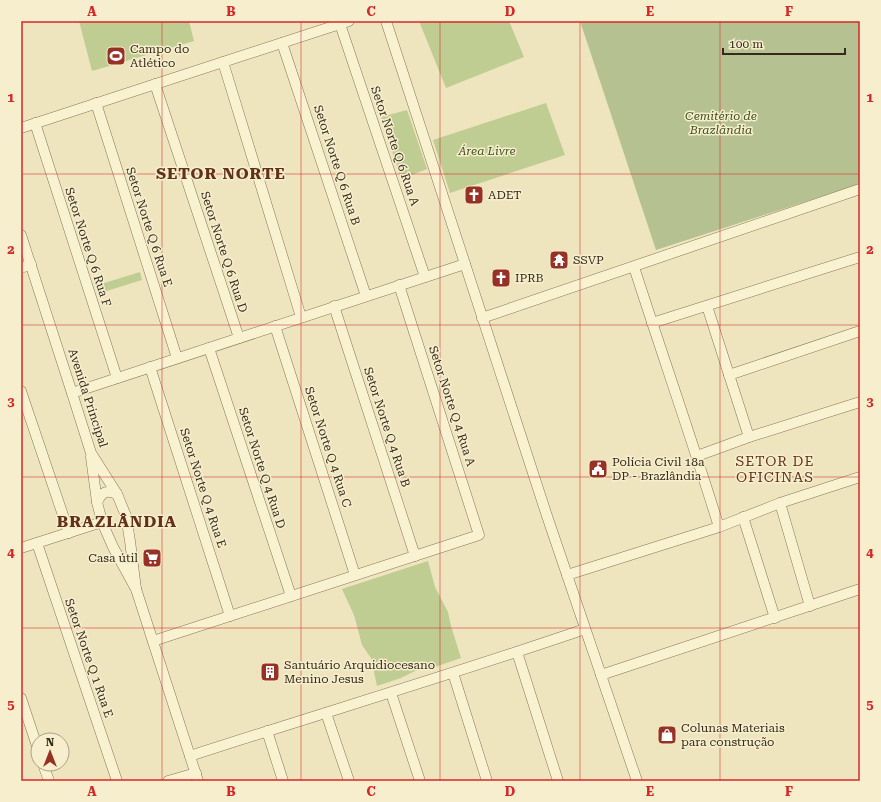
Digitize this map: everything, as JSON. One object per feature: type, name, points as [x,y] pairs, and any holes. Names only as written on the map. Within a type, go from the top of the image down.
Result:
[{"type":"street","points":[[386,21],[482,318],[637,781]]},
{"type":"street","points":[[21,128],[345,22]]},
{"type":"street","name":"Setor Norte Q 6 Rua A","points":[[345,22],[425,276]]},
{"type":"street","name":"Setor Norte Q 6 Rua B","points":[[282,43],[366,296]]},
{"type":"street","points":[[222,62],[301,317]]},
{"type":"street","name":"Setor Norte Q 6 Rua D","points":[[155,84],[239,338]]},
{"type":"street","name":"Setor Norte Q 6 Rua E","points":[[96,103],[177,358]]},
{"type":"street","name":"Setor Norte Q 6 Rua F","points":[[34,123],[117,378]]},
{"type":"street","points":[[482,318],[860,189]]},
{"type":"street","name":"Avenida Principal","points":[[21,235],[26,266],[72,393],[91,453],[117,494],[126,516],[136,589]]},
{"type":"street","points":[[652,323],[860,257]]},
{"type":"street","points":[[72,393],[465,264]]},
{"type":"street","points":[[634,267],[719,527]]},
{"type":"street","name":"Setor Norte Q 4 Rua A","points":[[399,285],[479,535],[415,556]]},
{"type":"street","name":"Setor Norte Q 4 Rua B","points":[[334,306],[415,556]]},
{"type":"street","points":[[707,306],[749,437]]},
{"type":"street","name":"Setor Norte Q 4 Rua C","points":[[276,326],[355,575]]},
{"type":"street","points":[[729,375],[860,331]]},
{"type":"street","name":"Setor Norte Q 4 Rua D","points":[[209,348],[291,596]]},
{"type":"street","name":"Setor Norte Q 4 Rua E","points":[[150,367],[230,616]]},
{"type":"street","points":[[21,391],[69,533]]},
{"type":"street","points":[[697,456],[749,437],[860,402]]},
{"type":"street","points":[[91,453],[102,522],[112,547],[136,589],[197,777],[168,781]]},
{"type":"street","points":[[567,575],[719,527],[780,503],[860,477]]},
{"type":"street","points":[[98,502],[101,494],[105,492],[109,491],[117,494]]},
{"type":"street","points":[[780,503],[810,606]]},
{"type":"street","points":[[743,517],[775,618]]},
{"type":"street","points":[[21,548],[102,522]]},
{"type":"street","points":[[112,547],[124,549],[128,547],[130,541]]},
{"type":"street","name":"Setor Norte Q 1 Rua E","points":[[37,543],[117,781]]},
{"type":"street","points":[[153,641],[415,556]]},
{"type":"street","points":[[601,675],[860,589]]},
{"type":"street","points":[[190,756],[391,693],[585,629]]},
{"type":"street","points":[[517,652],[558,781]]},
{"type":"street","points":[[453,673],[487,781]]},
{"type":"street","points":[[391,693],[420,781]]},
{"type":"street","points":[[21,698],[32,732]]},
{"type":"street","points":[[326,713],[348,781]]},
{"type":"street","points":[[267,731],[283,781]]},
{"type":"green space","name":"Campo do Atlético","points":[[79,21],[189,21],[194,41],[92,71]]},
{"type":"green space","points":[[419,21],[509,21],[524,57],[446,88]]},
{"type":"green space","name":"Cemitério de Brazlândia","points":[[580,21],[860,21],[860,184],[656,250]]},
{"type":"green space","name":"Área Livre","points":[[546,103],[565,155],[450,193],[433,140]]},
{"type":"green space","points":[[407,110],[427,169],[401,179],[381,117]]},
{"type":"green space","points":[[140,272],[142,280],[100,293],[98,285]]},
{"type":"green space","points":[[428,561],[435,587],[448,612],[461,658],[432,668],[415,671],[401,678],[377,686],[371,658],[362,645],[354,615],[342,589]]},
{"type":"place","name":"Campo do Atlético","points":[[116,56]]},
{"type":"place","name":"ADET","points":[[474,195]]},
{"type":"place","name":"SSVP","points":[[559,260]]},
{"type":"place","name":"IPRB","points":[[501,278]]},
{"type":"place","name":"Polícia Civil 18a DP - Brazlândia","points":[[598,469]]},
{"type":"place","name":"Casa útil","points":[[152,558]]},
{"type":"place","name":"Santuário Arquidiocesano Menino Jesus","points":[[270,672]]},
{"type":"place","name":"Colunas Materiais para construção","points":[[667,735]]},
{"type":"district","name":"SETOR NORTE","points":[[221,173]]},
{"type":"district","name":"SETOR DE OFICINAS","points":[[775,470]]},
{"type":"district","name":"BRAZLÂNDIA","points":[[117,521]]}]
